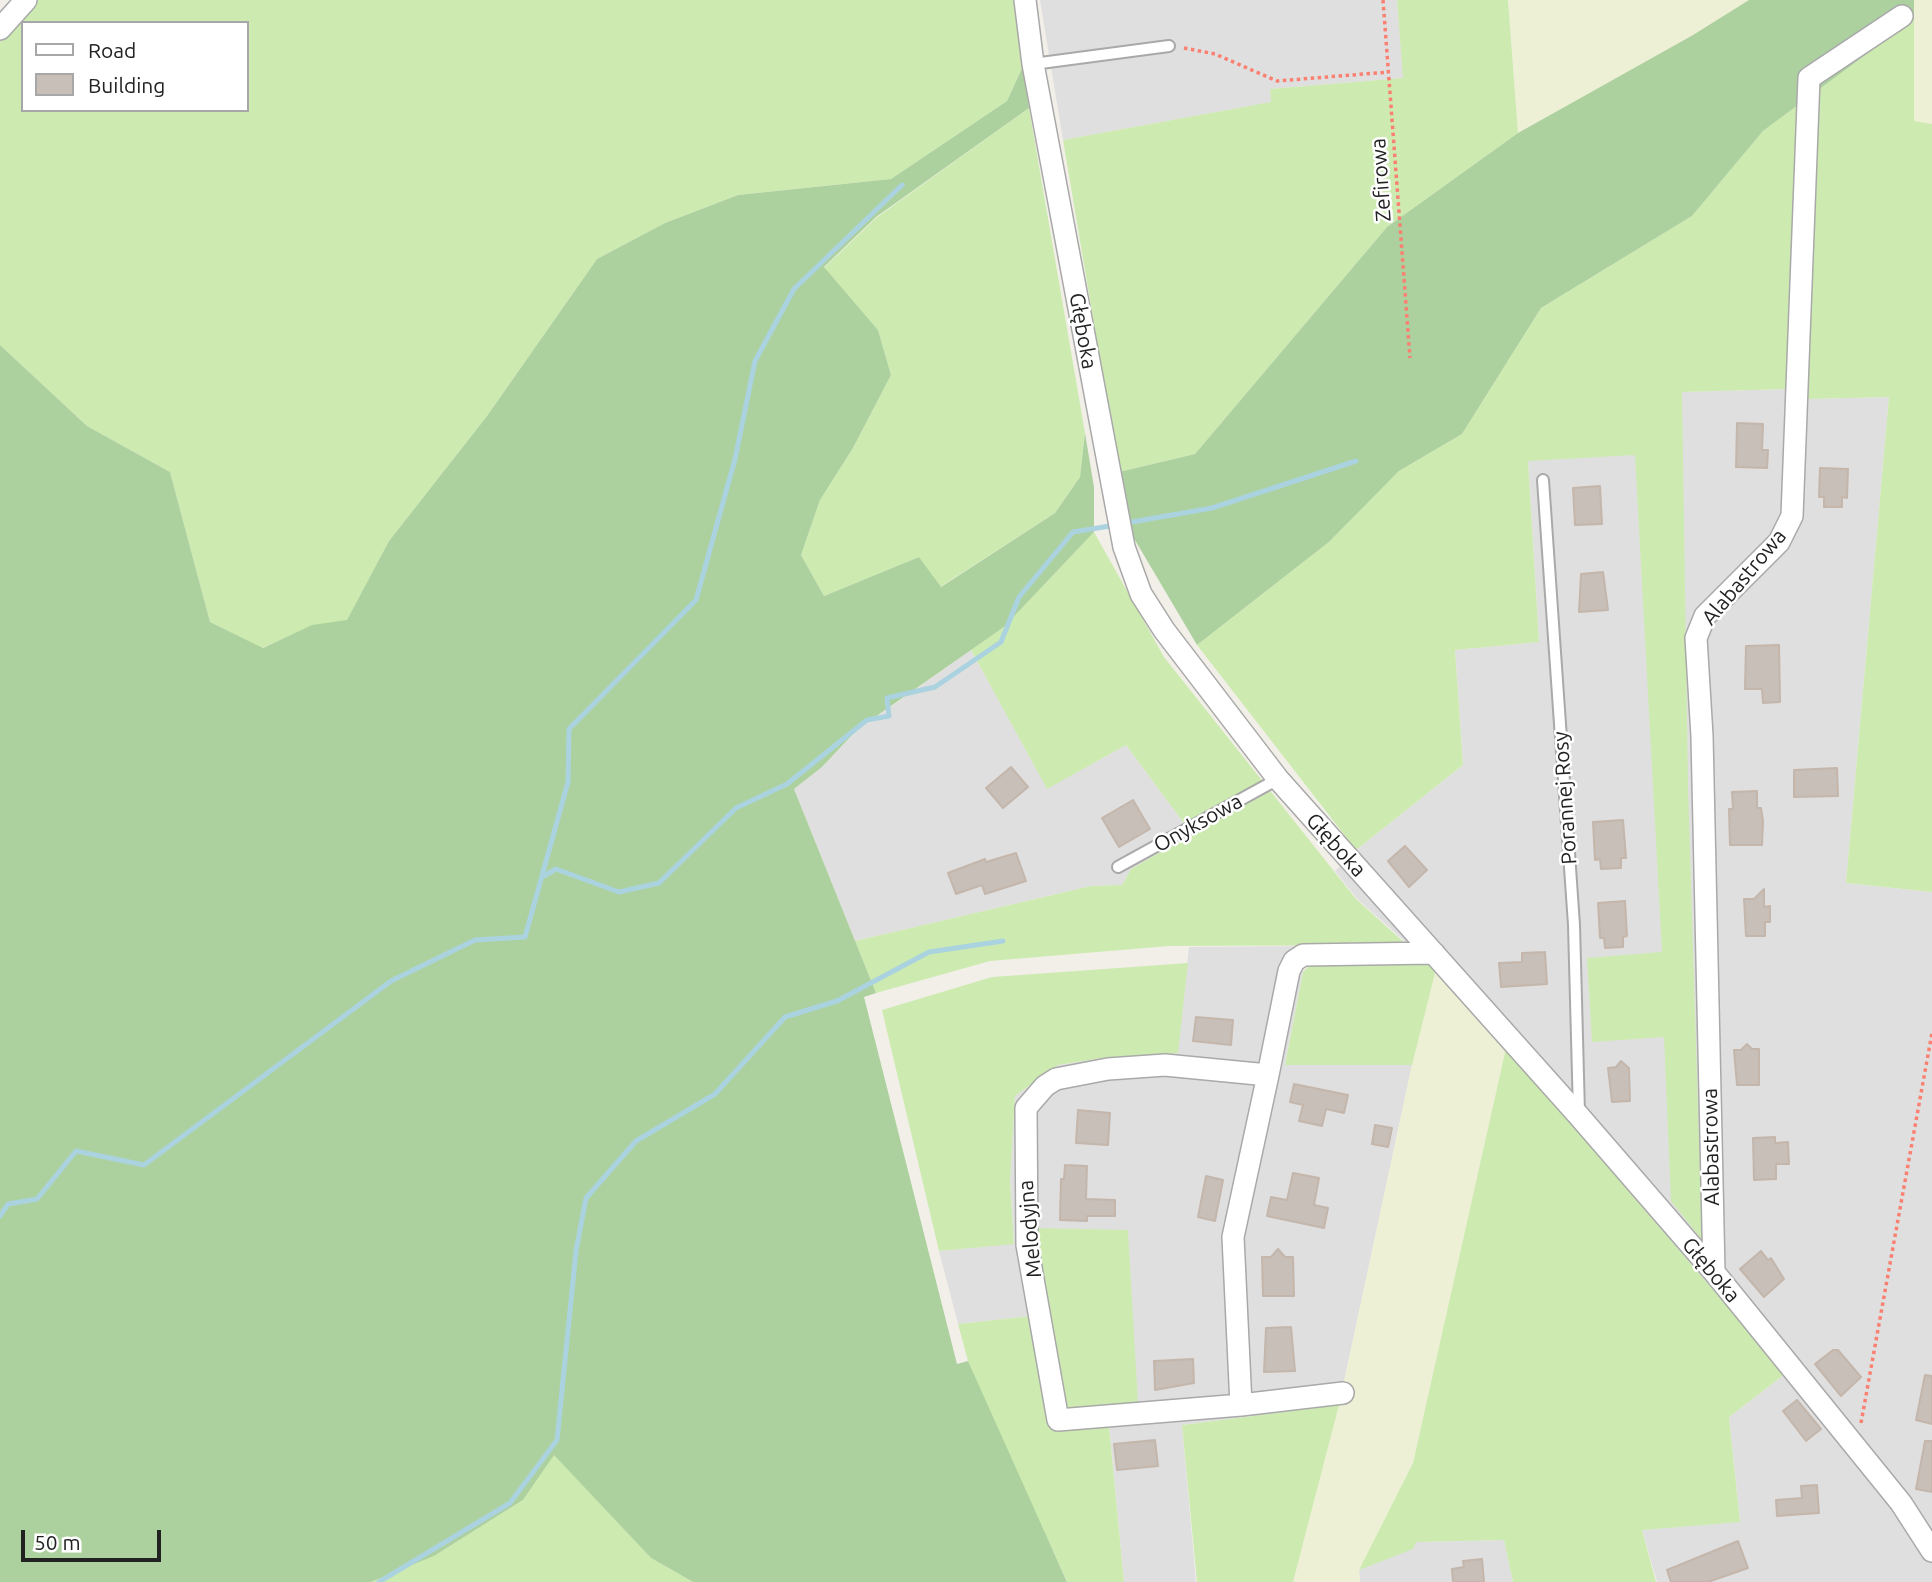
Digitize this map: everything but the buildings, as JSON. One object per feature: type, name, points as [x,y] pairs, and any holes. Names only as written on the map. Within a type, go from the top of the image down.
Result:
[{"type":"street","points":[[0,29],[26,0]]},
{"type":"street","name":"Głęboka","points":[[1025,0],[1033,64],[1124,547],[1141,594],[1164,630],[1278,779],[1579,1116],[1714,1272],[1901,1503],[1932,1551]]},
{"type":"street","name":"Alabastrowa","points":[[1714,1272],[1702,736],[1696,638],[1705,616],[1779,542],[1792,516],[1809,78],[1902,16]]},
{"type":"street","points":[[1241,1405],[1233,1237],[1289,971],[1294,961],[1303,956],[1434,953]]},
{"type":"street","name":"Melodyjna","points":[[1268,1075],[1165,1065],[1108,1069],[1056,1079],[1045,1086],[1026,1108],[1027,1245],[1058,1420],[1241,1405],[1343,1393]]},
{"type":"lane","points":[[1033,64],[1169,46]]},
{"type":"lane","name":"Porannej Rosy","points":[[1543,480],[1574,925],[1579,1116]]},
{"type":"lane","name":"Onyksowa","points":[[1118,867],[1278,779]]},
{"type":"path","name":"Zefirowa","points":[[1383,0],[1410,358]]},
{"type":"path","points":[[1169,46],[1215,54],[1277,80],[1389,72]]},
{"type":"path","points":[[1856,1446],[1932,1033]]},
{"type":"shaded area","points":[[1040,0],[1397,0],[1404,78],[1270,89],[1272,102],[1063,140]]},
{"type":"shaded area","points":[[1786,389],[1808,399],[1889,397],[1846,883],[1932,892],[1932,1582],[1657,1582],[1642,1530],[1740,1521],[1729,1417],[1785,1374],[1436,969],[1357,899],[1335,871],[1356,850],[1463,765],[1455,650],[1539,642],[1528,461],[1682,392]]},
{"type":"shaded area","points":[[971,650],[1047,788],[1126,745],[1192,834],[1131,869],[1122,885],[1091,886],[855,941],[794,789],[822,767],[858,730]]},
{"type":"shaded area","points":[[1308,946],[1285,1065],[1412,1065],[1339,1405],[1182,1425],[1196,1582],[1124,1582],[1107,1404],[1137,1404],[1050,1314],[958,1324],[939,1251],[1014,1243],[1010,1181],[1015,1096],[1058,1065],[1102,1058],[1177,1053],[1189,947]]},
{"type":"shaded area","points":[[1504,1540],[1513,1582],[1360,1582],[1359,1570],[1416,1542]]},
{"type":"green space","points":[[38,0],[1013,0],[1023,66],[1007,101],[891,179],[738,195],[665,223],[597,259],[487,416],[389,541],[347,621],[312,626],[262,648],[210,622],[170,472],[87,426],[0,345],[0,42]]},
{"type":"green space","points":[[1397,0],[1508,0],[1518,133],[1387,227],[1195,454],[1119,472],[1063,140],[1271,102],[1270,89],[1403,78]]},
{"type":"green space","points":[[1508,0],[1749,0],[1693,35],[1518,133]]},
{"type":"green space","points":[[1749,0],[1914,0],[1914,19],[1763,131],[1692,216],[1541,308],[1462,434],[1399,471],[1329,542],[1197,645],[1129,530],[1119,472],[1195,454],[1387,227],[1518,133],[1693,35]]},
{"type":"green space","points":[[1914,0],[1932,0],[1932,124],[1914,122]]},
{"type":"green space","points":[[1914,19],[1914,121],[1932,124],[1932,892],[1846,883],[1889,397],[1808,399],[1786,389],[1682,392],[1688,786],[1702,1240],[1671,1201],[1664,1037],[1592,1042],[1587,958],[1662,952],[1635,455],[1528,461],[1539,642],[1455,650],[1463,765],[1356,850],[1197,645],[1329,542],[1399,471],[1462,434],[1541,308],[1692,216],[1763,131]]},
{"type":"green space","points":[[1023,66],[1029,108],[876,217],[824,267],[878,330],[891,375],[853,448],[820,500],[801,555],[824,596],[919,557],[941,587],[1055,513],[1080,477],[1085,433],[1094,487],[1094,532],[1004,627],[858,729],[822,767],[794,789],[876,993],[864,997],[957,1364],[968,1361],[1067,1582],[693,1582],[651,1558],[554,1455],[523,1500],[434,1556],[371,1582],[0,1582],[0,345],[87,426],[170,472],[210,622],[263,648],[312,625],[347,620],[389,541],[487,416],[597,259],[665,223],[738,195],[891,179],[1007,101]]},
{"type":"green space","points":[[1029,108],[1085,433],[1080,477],[1055,513],[940,587],[919,557],[824,596],[801,555],[820,500],[853,448],[891,375],[878,330],[824,268],[876,218]]},
{"type":"green space","points":[[1094,532],[1164,657],[1356,899],[1407,945],[1169,946],[990,961],[876,993],[855,941],[1091,886],[1122,885],[1131,869],[1192,834],[1126,745],[1047,789],[971,650],[1004,627]]},
{"type":"green space","points":[[1188,963],[1178,1053],[1102,1058],[1058,1065],[1015,1096],[1010,1181],[1014,1244],[939,1251],[882,1010],[992,977]]},
{"type":"green space","points":[[1311,964],[1431,965],[1436,969],[1412,1065],[1285,1065],[1303,972]]},
{"type":"green space","points":[[1436,969],[1506,1048],[1413,1463],[1359,1570],[1360,1582],[1293,1582],[1339,1405],[1412,1065]]},
{"type":"green space","points":[[1506,1048],[1785,1374],[1729,1417],[1740,1522],[1642,1530],[1656,1582],[1513,1582],[1504,1540],[1416,1542],[1413,1549],[1359,1570],[1413,1463]]},
{"type":"green space","points":[[1035,1228],[1128,1230],[1138,1404],[1107,1405],[1124,1582],[1064,1582],[1067,1581],[989,1413],[968,1361],[958,1324],[1050,1314]]},
{"type":"green space","points":[[1339,1405],[1293,1582],[1197,1582],[1182,1425]]},
{"type":"green space","points":[[554,1454],[651,1558],[693,1582],[371,1582],[434,1556],[523,1500]]},
{"type":"waterway","points":[[0,1216],[8,1204],[37,1199],[76,1151],[144,1165],[391,981],[475,940],[525,937],[568,782],[569,729],[696,600],[735,459],[755,361],[794,289],[902,185]]},
{"type":"waterway","points":[[1126,523],[1212,508],[1356,461]]},
{"type":"waterway","points":[[542,877],[556,869],[619,892],[659,883],[736,808],[787,784],[867,720],[889,716],[887,698],[935,687],[1001,642],[1019,597],[1073,532],[1116,525]]},
{"type":"waterway","points":[[379,1582],[510,1503],[557,1440],[576,1251],[586,1198],[636,1141],[715,1094],[785,1017],[837,1001],[929,952],[1003,941]]}]
